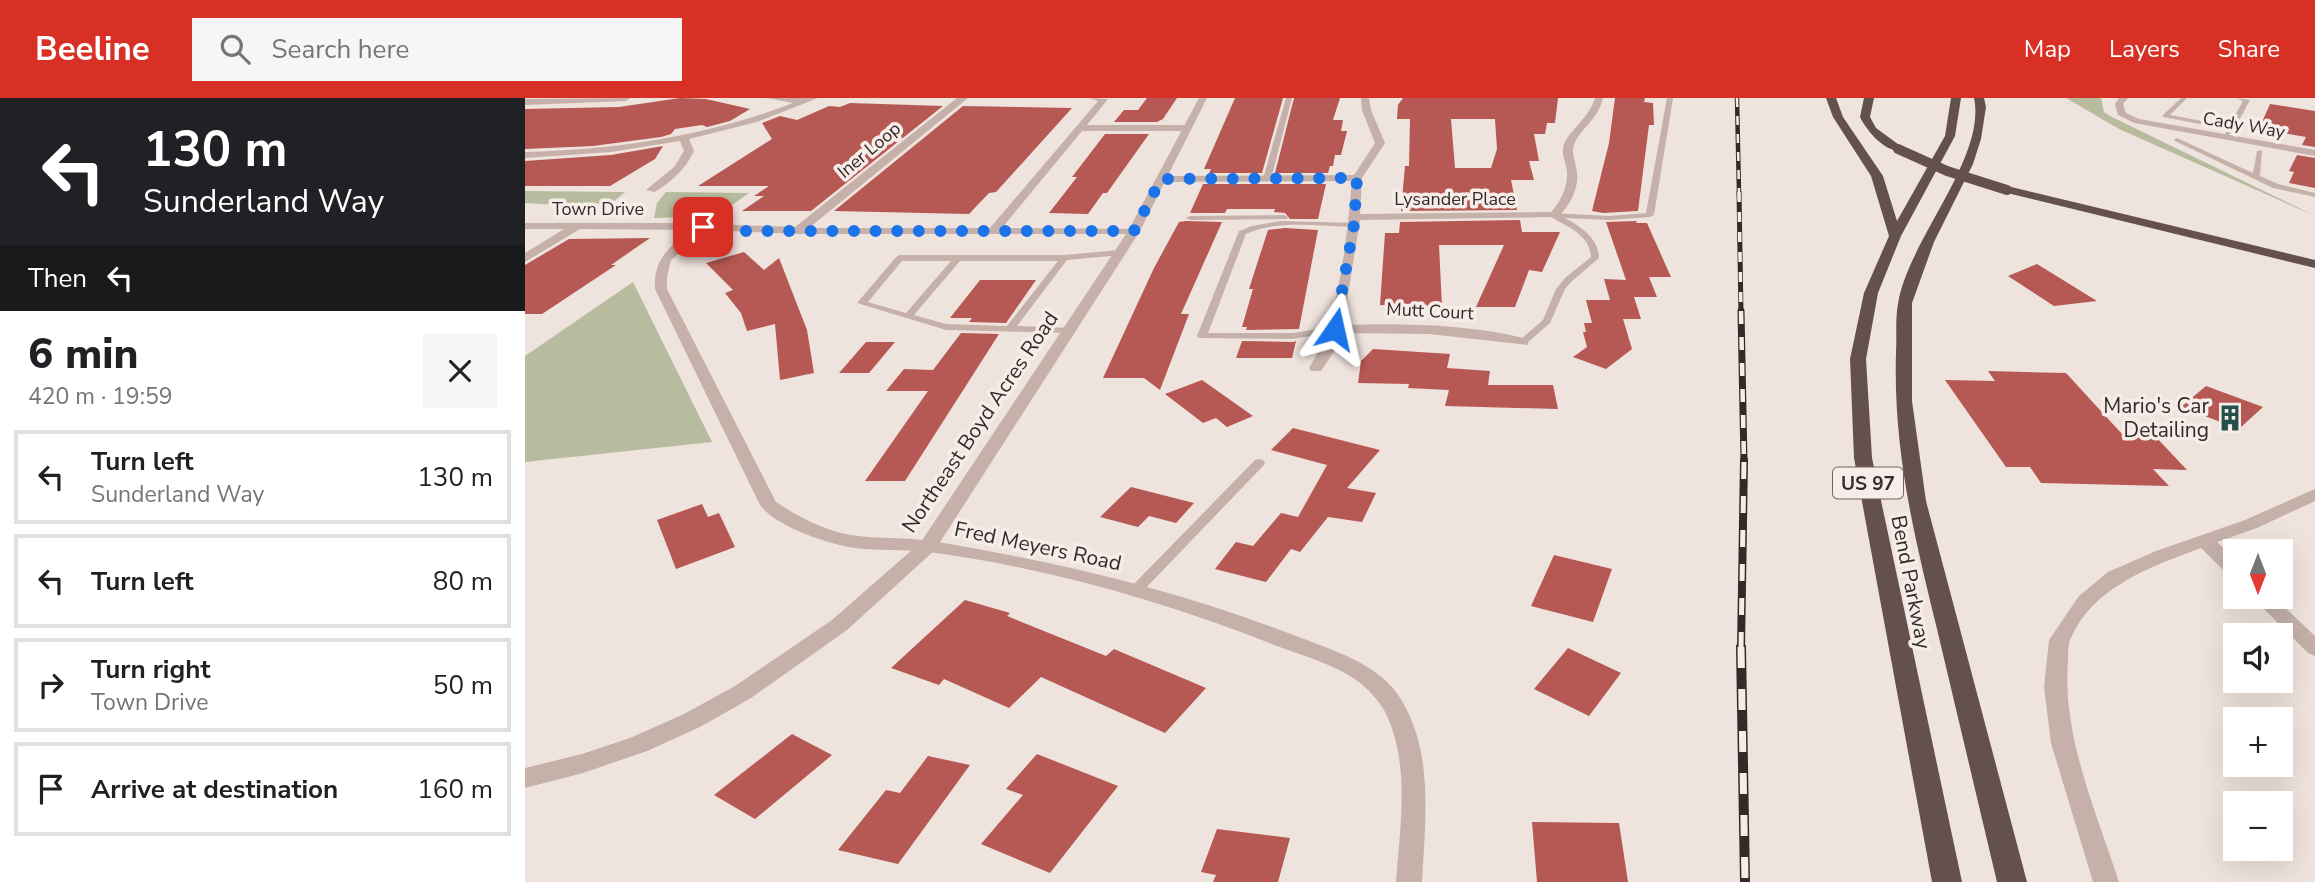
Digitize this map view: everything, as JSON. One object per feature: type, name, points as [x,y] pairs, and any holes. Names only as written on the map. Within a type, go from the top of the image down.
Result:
[{"type":"highway","points":[[1831,98],[1838,117],[1877,176],[1895,236]]},
{"type":"highway","points":[[1869,98],[1865,117],[1872,130],[1898,149],[1947,171],[2007,190],[2315,264]]},
{"type":"highway","name":"Bend Parkway","points":[[1947,882],[1863,458],[1858,359],[1871,293],[1895,236],[1951,136],[1955,98]]},
{"type":"highway","name":"Bend Parkway","points":[[1979,98],[1981,107],[1976,139],[1967,164],[1927,242],[1905,303],[1903,401],[1916,501],[2011,882]]},
{"type":"street","points":[[525,102],[626,98]]},
{"type":"street","points":[[770,98],[804,102]]},
{"type":"street","points":[[525,155],[573,152],[683,136],[754,120],[814,98]]},
{"type":"street","name":"Iner Loop","points":[[799,231],[955,102],[964,98]]},
{"type":"street","points":[[993,231],[1104,99],[1093,98]]},
{"type":"street","name":"Northeast Boyd Acres Road","points":[[525,778],[632,747],[727,702],[770,677],[864,607],[928,546],[1134,231],[1203,98]]},
{"type":"street","points":[[1316,368],[1328,350],[1335,329],[1355,221],[1357,178],[1380,143],[1364,109],[1364,98]]},
{"type":"street","points":[[1554,215],[1563,208],[1572,173],[1567,152],[1569,144],[1592,122],[1599,98]]},
{"type":"street","name":"Cady Way","points":[[2124,98],[2119,104],[2120,112],[2127,118],[2229,133],[2315,153]]},
{"type":"street","points":[[1081,128],[1187,128]]},
{"type":"street","points":[[651,190],[673,175],[683,164],[689,151],[683,136]]},
{"type":"street","points":[[1161,179],[1357,178]]},
{"type":"street","name":"Lysander Place","points":[[1355,221],[1554,215]]},
{"type":"street","name":"Town Drive","points":[[525,226],[703,227],[799,231],[1134,231]]},
{"type":"street","points":[[525,258],[578,226]]},
{"type":"street","name":"Fred Meyers Road","points":[[703,227],[674,249],[661,263],[658,274],[660,289],[769,505],[796,524],[854,542],[928,546],[1032,564],[1136,590],[1253,628],[1335,660],[1367,677],[1393,705],[1411,750],[1413,812],[1409,882]]},
{"type":"street","name":"Mutt Court","points":[[1335,329],[1434,328],[1476,332],[1523,342]]},
{"type":"street","points":[[2106,882],[2063,743],[2055,687],[2059,639],[2086,601],[2115,577],[2163,555],[2251,524],[2315,494]]},
{"type":"street","points":[[2205,541],[2223,558]]},
{"type":"street","points":[[2274,609],[2315,648]]},
{"type":"lane","points":[[1268,178],[1289,98]]},
{"type":"lane","points":[[1554,215],[1609,218],[1650,215],[1670,98]]},
{"type":"lane","points":[[2183,98],[2165,116],[2229,133],[2247,100],[2240,98]]},
{"type":"lane","points":[[2177,140],[2276,186],[2315,195]]},
{"type":"lane","points":[[2256,177],[2260,151]]},
{"type":"lane","points":[[1523,342],[1547,321],[1561,289],[1568,280],[1595,258],[1596,250],[1592,241],[1554,215]]},
{"type":"lane","points":[[1190,218],[1355,221]]},
{"type":"lane","points":[[1335,329],[1293,335],[1202,336],[1242,233],[1250,228],[1355,221]]},
{"type":"lane","points":[[1069,330],[946,327],[862,303],[900,258],[1064,258],[1119,253]]},
{"type":"lane","points":[[908,316],[958,258]]},
{"type":"lane","points":[[1010,328],[1042,282],[1064,258]]},
{"type":"lane","points":[[1136,590],[1259,463]]},
{"type":"green space","points":[[2066,98],[2101,98],[2104,112],[2110,116],[2315,216],[2119,129]]},
{"type":"green space","points":[[525,191],[625,192],[613,202],[575,206],[525,203]]},
{"type":"green space","points":[[666,192],[749,193],[717,216],[654,218],[657,203]]},
{"type":"green space","points":[[633,282],[712,442],[525,462],[525,356]]},
{"type":"building","points":[[680,98],[706,99],[750,109],[730,121],[707,127],[702,125],[675,129],[671,134],[661,137],[593,146],[525,149],[525,109],[619,107]]},
{"type":"building","points":[[1147,98],[1177,98],[1163,119],[1157,122],[1114,122],[1124,110],[1138,110]]},
{"type":"building","points":[[1235,98],[1283,98],[1262,173],[1209,173],[1211,169],[1204,169]]},
{"type":"building","points":[[1294,98],[1340,98],[1333,120],[1343,120],[1341,131],[1347,131],[1341,155],[1335,155],[1333,166],[1330,166],[1328,173],[1275,173]]},
{"type":"building","points":[[1403,98],[1558,98],[1555,123],[1547,123],[1545,134],[1534,134],[1539,161],[1529,161],[1534,180],[1511,180],[1517,210],[1401,211],[1405,166],[1409,166],[1410,119],[1397,119],[1398,105]],"holes":[[[1451,119],[1495,119],[1497,149],[1491,168],[1455,168]]]},
{"type":"building","points":[[1615,98],[1645,98],[1644,102],[1653,103],[1654,125],[1649,125],[1638,211],[1603,213],[1592,211],[1609,143]]},
{"type":"building","points":[[850,103],[943,106],[811,211],[742,211],[764,196],[754,196],[769,186],[698,186],[772,139],[762,123],[780,116],[797,120],[829,106],[840,107]]},
{"type":"building","points":[[2270,104],[2315,111],[2315,147],[2302,145],[2306,137],[2259,129]]},
{"type":"building","points":[[963,106],[1072,108],[996,192],[989,193],[969,214],[834,211]]},
{"type":"building","points":[[1105,134],[1149,134],[1107,193],[1103,193],[1088,214],[1049,213],[1077,177],[1072,177]]},
{"type":"building","points":[[663,146],[655,159],[610,186],[525,186],[525,161],[611,155]]},
{"type":"building","points":[[2297,155],[2315,158],[2315,188],[2289,183],[2294,172],[2289,171]]},
{"type":"building","points":[[1203,184],[1326,184],[1318,219],[1290,219],[1285,213],[1274,212],[1275,209],[1227,209],[1225,213],[1190,213]]},
{"type":"building","points":[[1520,220],[1522,232],[1560,232],[1542,272],[1529,270],[1515,307],[1476,307],[1504,245],[1439,245],[1442,307],[1380,305],[1385,233],[1399,233],[1400,222]]},
{"type":"building","points":[[1637,221],[1636,223],[1647,223],[1671,277],[1649,277],[1657,297],[1634,297],[1641,319],[1623,319],[1632,349],[1606,369],[1573,357],[1587,347],[1583,332],[1586,332],[1584,323],[1592,323],[1586,300],[1610,300],[1604,279],[1626,280],[1606,222]]},
{"type":"building","points":[[1179,222],[1222,222],[1181,314],[1189,314],[1160,390],[1144,378],[1103,378],[1154,268]]},
{"type":"building","points":[[1268,230],[1318,230],[1299,329],[1246,330],[1247,327],[1242,327],[1253,289],[1249,289]]},
{"type":"building","points":[[650,238],[611,265],[616,265],[542,314],[525,314],[525,265],[569,239]]},
{"type":"building","points":[[744,252],[764,270],[779,258],[807,330],[814,373],[780,380],[775,324],[747,331],[741,313],[725,293],[733,290],[706,263]]},
{"type":"building","points":[[2037,264],[2097,301],[2054,306],[2008,276]]},
{"type":"building","points":[[980,280],[1036,280],[1006,323],[969,322],[972,318],[950,318]]},
{"type":"building","points":[[961,333],[999,334],[905,481],[865,481],[928,391],[886,391],[904,369],[933,370]]},
{"type":"building","points":[[1242,341],[1296,341],[1292,358],[1236,358]]},
{"type":"building","points":[[866,342],[895,342],[869,373],[839,373]]},
{"type":"building","points":[[1373,349],[1450,354],[1447,368],[1490,371],[1488,385],[1553,385],[1558,409],[1445,406],[1449,390],[1408,388],[1409,384],[1358,383],[1361,361]]},
{"type":"building","points":[[1988,371],[2066,373],[2122,434],[2154,435],[2187,470],[2153,469],[2169,486],[2041,483],[2030,467],[2006,467],[1945,380],[1995,381]]},
{"type":"building","points":[[1202,380],[1253,416],[1227,427],[1216,418],[1203,423],[1165,394]]},
{"type":"building","name":"Mario's Car Detailing","points":[[2206,386],[2263,407],[2239,429],[2181,407]]},
{"type":"building","points":[[1293,428],[1380,450],[1347,488],[1376,493],[1362,522],[1328,517],[1300,552],[1291,549],[1266,582],[1215,569],[1236,542],[1253,546],[1281,513],[1298,517],[1327,465],[1271,450]]},
{"type":"building","points":[[1131,487],[1194,503],[1176,523],[1149,516],[1138,527],[1100,517]]},
{"type":"building","points":[[702,504],[708,517],[719,513],[735,547],[676,569],[657,520]]},
{"type":"building","points":[[1554,555],[1612,569],[1593,622],[1531,606]]},
{"type":"building","points":[[965,600],[1010,613],[1007,616],[1106,656],[1114,649],[1206,688],[1165,733],[1041,677],[1009,708],[944,679],[939,685],[891,668]]},
{"type":"building","points":[[1568,648],[1621,673],[1589,716],[1534,689]]},
{"type":"building","points":[[792,734],[832,755],[755,819],[714,795]]},
{"type":"building","points":[[1037,754],[1118,786],[1050,873],[981,844],[1023,795],[1006,789]]},
{"type":"building","points":[[928,756],[970,765],[898,864],[838,850],[886,790],[900,793]]},
{"type":"building","points":[[1532,822],[1619,823],[1628,882],[1537,882]]},
{"type":"building","points":[[1217,829],[1290,838],[1278,882],[1213,882],[1216,875],[1201,872]]},
{"type":"railway","points":[[1737,98],[1739,194]]},
{"type":"railway","points":[[1739,192],[1741,313]]},
{"type":"railway","points":[[1741,311],[1744,461]]},
{"type":"railway","points":[[1741,648],[1744,461]]},
{"type":"railway","points":[[1741,648],[1745,882]]},
{"type":"place","name":"Mario's Car Detailing","points":[[2230,418]]},
{"type":"route","points":[[703,227],[742,231],[1134,231],[1161,179],[1357,178],[1354,225],[1335,329]]}]
